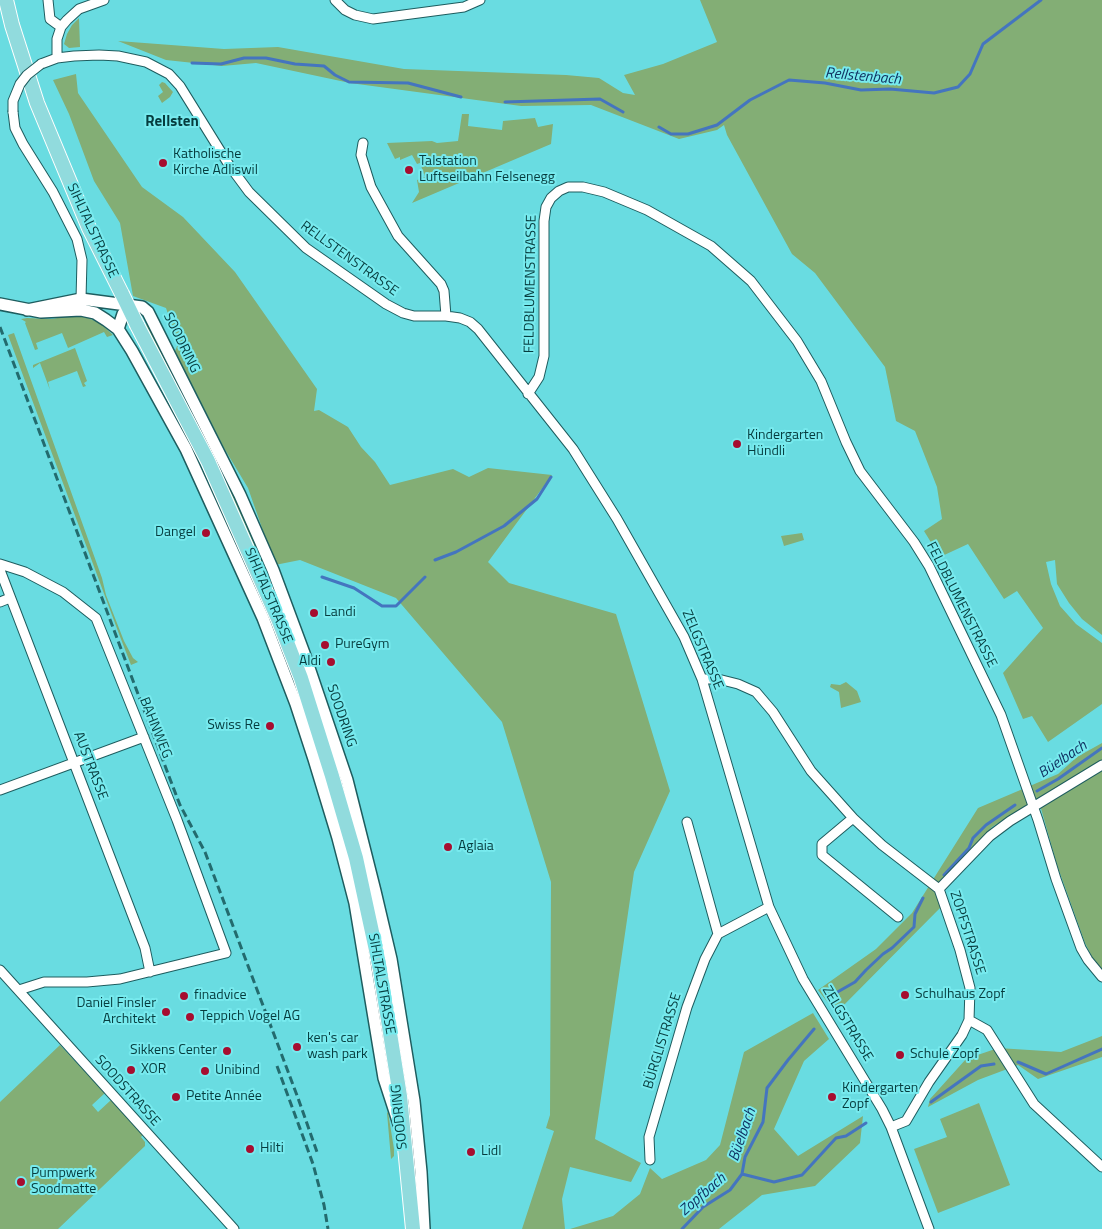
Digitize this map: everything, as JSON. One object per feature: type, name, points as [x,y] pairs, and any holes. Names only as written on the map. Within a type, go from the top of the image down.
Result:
[{"type":"main road","name":"SIHLTALSTRASSE","points":[[6,0],[37,103],[89,228],[212,469],[278,618],[301,678],[344,817],[371,925],[400,1096],[413,1229]]},
{"type":"street","points":[[48,0],[50,19],[61,27]]},
{"type":"street","points":[[57,58],[57,39],[61,27],[79,9],[104,0]]},
{"type":"street","points":[[335,0],[345,10],[355,15],[372,18],[464,7],[480,0]]},
{"type":"street","name":"RELLSTENSTRASSE","points":[[81,304],[82,260],[77,238],[53,192],[23,144],[16,128],[13,101],[26,74],[41,64],[57,58],[99,55],[118,56],[146,62],[169,74],[180,86],[229,165],[249,192],[306,248],[386,304],[403,313],[414,316],[446,316]]},
{"type":"street","points":[[363,143],[361,155],[371,187],[398,236],[441,284],[444,292],[446,316]]},
{"type":"street","name":"FELDBLUMENSTRASSE","points":[[528,394],[539,377],[544,356],[544,221],[546,206],[559,191],[583,187],[614,196],[647,210],[711,246],[751,281],[797,341],[822,381],[846,442],[860,471],[914,542],[929,566],[1001,716],[1081,948],[1102,977]]},
{"type":"street","points":[[0,304],[27,310],[81,304],[135,306]]},
{"type":"street","points":[[81,304],[118,329],[123,314],[135,306]]},
{"type":"street","name":"SOODRING","points":[[135,306],[142,307],[152,316],[240,495],[302,648],[347,780],[391,959],[414,1101],[424,1229]]},
{"type":"street","name":"ZELGSTRASSE","points":[[446,316],[466,320],[478,329],[582,462],[669,608],[702,679],[769,906],[804,979],[868,1085],[891,1128],[929,1229]]},
{"type":"street","name":"SOODRING","points":[[118,329],[161,400],[186,449],[263,618],[296,704],[330,810],[355,903],[384,1078],[404,1140]]},
{"type":"street","name":"BAHNWEG","points":[[0,564],[25,572],[63,592],[96,618],[177,820],[226,953],[150,972]]},
{"type":"street","name":"AUSTRASSE","points":[[0,570],[145,948],[150,972]]},
{"type":"street","points":[[0,602],[10,598]]},
{"type":"street","name":"ZOPFSTRASSE","points":[[702,679],[718,679],[738,684],[756,692],[773,712],[818,780],[853,818],[882,845],[939,889],[960,950],[970,988],[968,1020],[962,1035],[929,1082],[906,1121],[891,1128]]},
{"type":"street","points":[[0,790],[144,737]]},
{"type":"street","points":[[939,889],[990,836],[1033,806],[1102,765]]},
{"type":"street","points":[[853,818],[822,844],[822,855],[898,917]]},
{"type":"street","points":[[687,822],[718,934],[769,906]]},
{"type":"street","name":"BÜRGLISTRASSE","points":[[650,1160],[649,1137],[687,1007],[705,959],[718,934]]},
{"type":"street","name":"SOODSTRASSE","points":[[0,970],[234,1229]]},
{"type":"street","points":[[18,990],[44,982],[112,980],[150,972]]},
{"type":"street","points":[[968,1020],[987,1030],[1034,1104],[1102,1167]]},
{"type":"green space","points":[[700,0],[1102,0],[1102,635],[1082,619],[1057,584],[1055,560],[1046,562],[1051,584],[1060,606],[1076,624],[1102,643],[1102,704],[1048,742],[1032,716],[1023,719],[1003,673],[1043,628],[1017,591],[1004,599],[968,544],[940,557],[924,531],[942,519],[937,487],[915,431],[896,421],[885,367],[815,273],[792,254],[727,135],[724,125],[717,130],[679,139],[591,105],[521,106],[350,83],[256,63],[222,66],[166,60],[118,41],[224,49],[278,47],[404,69],[599,78],[623,93],[635,95],[624,75],[663,64],[717,42]]},
{"type":"green space","points":[[79,18],[80,47],[69,48],[64,44],[67,34]]},
{"type":"green space","points":[[76,74],[78,93],[142,187],[183,217],[235,272],[317,389],[314,411],[319,410],[348,427],[390,485],[453,469],[469,477],[488,468],[552,475],[488,562],[509,583],[616,614],[670,791],[634,872],[595,1139],[641,1163],[631,1182],[570,1167],[562,1199],[565,1229],[522,1229],[554,1131],[546,1128],[550,1115],[551,882],[502,722],[396,598],[300,560],[275,565],[248,488],[224,448],[175,351],[178,344],[166,308],[133,296],[120,223],[94,181],[69,114],[53,80]]},
{"type":"green space","points":[[162,82],[173,92],[162,103],[158,96],[163,92],[159,85]]},
{"type":"green space","points":[[462,114],[469,114],[468,126],[502,130],[503,121],[535,118],[538,127],[553,124],[551,144],[412,203],[419,192],[417,180],[425,177],[420,163],[417,164],[412,155],[400,160],[400,157],[395,159],[387,143],[458,141]]},
{"type":"green space","points":[[79,316],[100,323],[113,335],[107,337],[104,332],[68,348],[62,333],[36,343],[38,349],[35,350],[26,322],[21,319],[52,319]]},
{"type":"green space","points":[[149,323],[247,517],[293,636],[229,489],[146,325]]},
{"type":"green space","points":[[14,333],[102,578],[106,595],[124,641],[133,658],[138,662],[131,665],[8,335]]},
{"type":"green space","points":[[75,348],[87,381],[84,383],[86,386],[83,387],[77,371],[48,382],[50,390],[40,363],[33,368],[33,365]]},
{"type":"green space","points":[[179,422],[235,536],[262,604],[222,513]]},
{"type":"green space","points":[[802,533],[804,540],[784,546],[781,536]]},
{"type":"green space","points":[[846,682],[857,691],[861,702],[841,708],[839,692],[830,687],[831,684],[840,685]]},
{"type":"green space","points":[[1102,743],[1102,970],[1093,959],[1085,943],[1057,865],[1038,798],[992,827],[939,889],[944,904],[836,1013],[818,990],[876,949],[912,913],[978,808],[1058,774],[1077,757]]},
{"type":"green space","points":[[813,1013],[829,1039],[804,1061],[774,1129],[798,1156],[863,1116],[860,1143],[815,1186],[762,1195],[719,1229],[570,1229],[613,1216],[640,1194],[650,1168],[662,1179],[706,1160],[720,1145],[744,1052]]},
{"type":"green space","points":[[1102,1036],[1102,1057],[1038,1079],[1018,1065],[978,1080],[928,1107],[930,1099],[966,1059],[998,1048],[1061,1052]]},
{"type":"green space","points":[[60,1045],[105,1093],[92,1105],[98,1112],[111,1100],[143,1135],[141,1137],[145,1142],[145,1146],[58,1229],[0,1229],[0,1102]]},
{"type":"green space","points":[[979,1103],[1010,1185],[938,1213],[914,1149],[947,1137],[940,1119]]},
{"type":"green space","points":[[387,1113],[394,1149],[394,1156],[391,1159]]},
{"type":"waterway","name":"Rellstenbach","points":[[659,127],[671,134],[688,134],[717,125],[750,100],[789,80],[825,83],[861,90],[890,89],[934,93],[958,87],[970,74],[983,44],[1041,0]]},
{"type":"waterway","name":"Rellstenbach","points":[[192,63],[221,64],[244,58],[266,58],[295,64],[324,66],[335,75],[349,82],[408,83],[461,97]]},
{"type":"waterway","name":"Rellstenbach","points":[[505,102],[600,99],[623,112]]},
{"type":"waterway","points":[[435,560],[456,552],[504,526],[537,499],[551,477]]},
{"type":"waterway","points":[[322,577],[354,588],[382,606],[396,606],[425,577]]},
{"type":"waterway","name":"Büelbach","points":[[1037,791],[1058,779],[1102,748]]},
{"type":"waterway","name":"Büelbach","points":[[944,875],[969,848],[973,838],[986,825],[1015,805]]},
{"type":"waterway","name":"Büelbach","points":[[834,994],[855,982],[914,927],[915,914],[923,898]]},
{"type":"waterway","name":"Büelbach","points":[[742,1174],[745,1157],[763,1122],[767,1088],[814,1029]]},
{"type":"waterway","name":"Zopfbach","points":[[1018,1062],[1046,1074],[1102,1049]]},
{"type":"waterway","name":"Zopfbach","points":[[931,1102],[981,1066],[994,1064]]},
{"type":"waterway","name":"Zopfbach","points":[[682,1229],[703,1207],[730,1190],[742,1174],[774,1182],[802,1175],[836,1138],[846,1136],[866,1123]]},
{"type":"railway","points":[[0,327],[170,779],[180,805],[205,852],[317,1152]]},
{"type":"railway","points":[[277,1066],[313,1164],[328,1229]]},
{"type":"place","name":"Katholische Kirche Adliswil","points":[[163,163]]},
{"type":"place","name":"Talstation Luftseilbahn Felsenegg","points":[[409,170]]},
{"type":"place","name":"Kindergarten Hündli","points":[[737,444]]},
{"type":"place","name":"Dangel","points":[[206,533]]},
{"type":"place","name":"Landi","points":[[314,613]]},
{"type":"place","name":"PureGym","points":[[325,645]]},
{"type":"place","name":"Aldi","points":[[331,662]]},
{"type":"place","name":"Swiss Re","points":[[270,726]]},
{"type":"place","name":"Aglaia","points":[[448,847]]},
{"type":"place","name":"Schulhaus Zopf","points":[[905,995]]},
{"type":"place","name":"finadvice","points":[[184,996]]},
{"type":"place","name":"Daniel Finsler Architekt","points":[[166,1012]]},
{"type":"place","name":"Teppich Vogel AG","points":[[190,1017]]},
{"type":"place","name":"ken's car wash park","points":[[297,1047]]},
{"type":"place","name":"Sikkens Center","points":[[227,1051]]},
{"type":"place","name":"Schule Zopf","points":[[900,1055]]},
{"type":"place","name":"XOR","points":[[131,1070]]},
{"type":"place","name":"Unibind","points":[[205,1071]]},
{"type":"place","name":"Petite Année","points":[[176,1097]]},
{"type":"place","name":"Kindergarten Zopf","points":[[832,1097]]},
{"type":"place","name":"Hilti","points":[[250,1149]]},
{"type":"place","name":"Lidl","points":[[471,1152]]},
{"type":"place","name":"Pumpwerk Soodmatte","points":[[21,1182]]},
{"type":"district","name":"Rellsten","points":[[172,122]]}]
